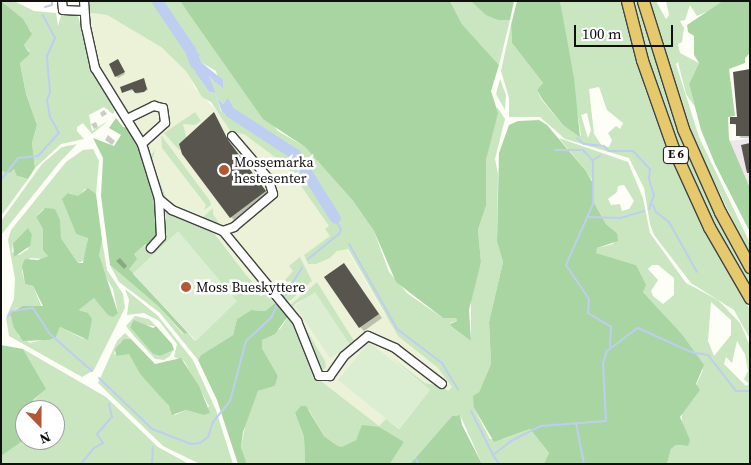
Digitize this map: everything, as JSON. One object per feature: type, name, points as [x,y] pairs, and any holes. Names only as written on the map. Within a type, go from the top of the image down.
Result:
[{"type":"highway","name":"E 6","points":[[627,1],[645,69],[673,148],[709,226],[750,298]]},
{"type":"highway","name":"E 6","points":[[643,1],[683,129],[720,212],[750,268]]},
{"type":"street","points":[[62,1],[63,10],[84,11]]},
{"type":"street","points":[[84,1],[84,11],[97,74],[129,118],[142,144],[159,199],[162,230],[151,248]]},
{"type":"street","points":[[129,118],[154,106],[163,108],[166,123],[142,144]]},
{"type":"street","points":[[223,231],[273,194],[268,178],[232,136]]},
{"type":"street","points":[[159,199],[172,210],[223,231],[297,321],[319,376],[330,376],[344,356],[368,336],[394,348],[442,384]]},
{"type":"shaded area","points":[[750,138],[750,188],[730,141]]},
{"type":"green space","points":[[1,1],[23,19],[32,34],[24,45],[30,54],[20,63],[26,94],[37,125],[32,143],[35,168],[28,179],[17,176],[14,169],[10,173],[1,171]]},
{"type":"green space","points":[[2,1],[14,1],[34,11],[56,13],[58,26],[62,12],[78,16],[92,72],[116,108],[113,114],[104,107],[89,115],[92,131],[109,120],[92,134],[83,123],[77,127],[77,131],[84,139],[61,144],[35,168],[32,143],[37,125],[26,94],[20,63],[29,51],[24,45],[31,31]]},
{"type":"green space","points":[[88,1],[180,1],[278,131],[305,147],[353,201],[374,231],[389,272],[408,294],[443,318],[456,318],[457,321],[450,323],[452,327],[471,341],[471,293],[481,262],[478,230],[486,206],[486,160],[497,107],[505,119],[495,159],[498,174],[497,242],[503,262],[489,322],[491,364],[479,392],[474,396],[474,408],[490,439],[503,439],[530,429],[549,453],[545,463],[482,464],[460,415],[452,416],[410,464],[390,464],[404,442],[362,428],[356,440],[342,448],[324,436],[309,410],[295,413],[304,437],[305,464],[247,464],[241,447],[246,421],[258,391],[275,386],[278,376],[262,348],[262,340],[281,328],[289,315],[317,378],[379,426],[386,419],[399,429],[430,390],[387,354],[425,383],[443,387],[448,391],[452,387],[438,368],[398,336],[348,249],[337,251],[330,258],[316,264],[308,264],[304,255],[330,236],[325,229],[329,226],[287,166],[244,134],[231,132],[211,102],[202,97],[186,71],[161,47],[107,15],[92,13],[88,17]],"holes":[[[200,55],[197,64],[202,63],[216,71],[221,88],[211,75],[209,78],[218,99],[223,104],[228,99],[241,121],[221,111],[215,93],[209,92],[197,75],[193,64]]]},
{"type":"green space","points":[[180,1],[450,1],[462,24],[499,65],[491,91],[498,113],[486,160],[486,206],[478,230],[481,262],[469,310],[471,341],[450,324],[457,321],[456,318],[443,318],[396,282],[374,231],[353,201],[305,147],[263,119]]},
{"type":"green space","points":[[450,1],[471,1],[498,20],[510,20],[499,65],[462,24]]},
{"type":"green space","points":[[471,1],[514,1],[510,20],[498,20],[486,15]]},
{"type":"green space","points":[[517,1],[560,1],[574,78],[580,137],[563,125],[542,99],[537,90],[543,83],[512,43],[511,25]]},
{"type":"green space","points":[[560,1],[621,1],[645,89],[674,166],[707,236],[750,310],[750,339],[734,310],[691,283],[654,235],[650,224],[644,188],[629,158],[565,139],[540,117],[509,117],[509,98],[501,71],[511,25],[512,43],[543,83],[537,90],[541,99],[563,125],[581,136]],"holes":[[[599,87],[607,110],[623,123],[620,129],[616,126],[608,133],[612,140],[609,147],[602,146],[594,134],[589,89]],[[587,113],[591,130],[588,138],[581,115]]]},
{"type":"green space","points":[[631,1],[639,1],[672,111],[750,276],[750,290],[709,216],[676,144],[651,72]]},
{"type":"green space","points":[[649,1],[656,1],[666,19],[669,15],[666,1],[723,1],[720,6],[697,16],[690,5],[685,20],[680,21],[684,28],[682,42],[678,44],[680,53],[699,63],[689,84],[695,107],[686,94],[678,62],[676,64],[699,137],[750,243],[750,256],[694,140]]},
{"type":"green space","points":[[723,1],[750,1],[750,53],[745,58],[745,63],[729,69],[735,116],[728,117],[729,139],[750,188],[750,232],[715,164],[701,130],[689,84],[699,63],[694,55],[694,36],[688,32],[687,25]]},
{"type":"green space","points":[[92,13],[107,15],[161,47],[187,71],[195,88],[218,112],[288,158],[343,242],[384,313],[417,351],[438,368],[452,387],[447,393],[379,427],[317,378],[284,309],[247,276],[214,233],[165,211],[141,135],[100,71],[88,17]]},
{"type":"green space","points":[[500,79],[506,95],[505,110],[496,94]]},
{"type":"green space","points":[[195,112],[201,121],[195,125],[183,124],[188,144],[179,150],[164,133]]},
{"type":"green space","points":[[116,118],[123,127],[131,128],[140,142],[157,208],[159,233],[149,247],[146,244],[134,254],[137,259],[129,269],[188,333],[184,334],[158,306],[110,265],[101,196],[103,158],[93,138],[114,146],[121,135],[109,128]]},
{"type":"green space","points":[[539,120],[547,125],[586,171],[594,185],[593,201],[606,224],[617,233],[618,241],[597,248],[596,253],[636,265],[646,285],[643,292],[681,333],[704,365],[696,384],[700,390],[680,417],[690,440],[688,446],[676,445],[671,449],[667,464],[544,464],[549,453],[530,429],[494,442],[474,408],[473,396],[479,392],[491,364],[489,322],[503,262],[497,242],[499,153],[509,125],[518,121]]},
{"type":"green space","points":[[161,135],[210,201],[211,205],[204,210],[206,205],[162,148]]},
{"type":"green space","points":[[559,138],[628,162],[643,198],[650,233],[686,283],[718,300],[740,323],[750,346],[750,464],[667,464],[671,449],[676,445],[685,446],[688,436],[682,424],[682,412],[685,410],[703,370],[681,333],[643,292],[636,265],[595,253],[597,248],[613,244],[617,233],[606,224],[593,201],[592,180]],"holes":[[[624,185],[634,201],[629,209],[622,211],[620,204],[611,205],[608,199],[617,192],[618,186]],[[652,265],[658,265],[674,278],[674,295],[663,304],[653,296],[651,291],[658,280],[648,269]],[[711,302],[731,320],[731,335],[714,356],[708,341]],[[737,341],[745,354],[748,371],[744,379],[749,384],[746,386],[724,364],[726,357],[732,363]]]},
{"type":"green space","points":[[77,144],[59,163],[1,235],[1,221],[42,164],[62,147]]},
{"type":"green space","points":[[93,149],[99,161],[96,194],[85,189],[78,197],[70,193],[65,206],[76,234],[88,237],[85,260],[78,263],[61,238],[55,209],[43,209],[36,217],[43,229],[48,256],[42,259],[30,258],[22,271],[25,284],[33,286],[42,308],[22,306],[13,310],[11,317],[19,336],[30,343],[56,337],[60,327],[84,339],[85,312],[79,310],[94,298],[118,313],[113,289],[102,270],[98,250],[102,240],[107,270],[123,294],[125,308],[94,370],[82,377],[9,336],[6,318],[14,299],[15,279],[8,240],[11,230],[66,162],[83,150]],"holes":[[[23,233],[32,235],[28,249],[19,255],[12,252],[13,243]]]},
{"type":"green space","points":[[155,150],[152,162],[167,200],[177,208],[203,217],[213,208],[213,214],[222,228],[179,212],[163,201],[149,158]]},
{"type":"green space","points":[[14,169],[19,177],[28,179],[1,216],[1,171],[10,173]]},
{"type":"green space","points":[[88,188],[96,194],[102,240],[99,255],[118,313],[113,317],[108,315],[94,298],[79,310],[88,313],[92,319],[88,340],[60,327],[56,337],[49,340],[23,341],[14,328],[10,313],[22,306],[43,306],[33,286],[25,284],[22,266],[25,259],[38,260],[48,256],[43,250],[43,229],[36,217],[45,208],[55,209],[60,220],[61,238],[78,263],[83,263],[88,238],[76,234],[62,199],[68,193],[78,196]]},
{"type":"green space","points":[[165,211],[214,233],[247,276],[275,303],[265,311],[251,310],[237,319],[233,335],[201,355],[198,360],[160,313],[119,282],[110,265],[158,306],[183,334],[188,333],[195,341],[178,232],[133,274],[128,269],[133,254],[147,244],[154,250],[166,233]]},
{"type":"green space","points":[[28,228],[32,235],[30,246],[14,257],[13,243]]},
{"type":"green space","name":"Moss Bueskyttere","points":[[178,231],[237,301],[196,341],[133,274]]},
{"type":"green space","points":[[300,257],[312,281],[291,300],[283,302],[274,292],[293,271],[289,266]]},
{"type":"green space","points":[[317,282],[354,341],[350,345],[315,293],[295,304],[293,307],[325,361],[326,367],[320,373],[304,328],[289,306]]},
{"type":"green space","points":[[125,289],[158,316],[193,360],[216,410],[233,464],[200,464],[163,446],[98,383],[117,341],[125,333],[131,339],[121,342],[114,353],[116,356],[129,353],[140,374],[156,388],[175,415],[186,410],[203,415],[209,406],[184,361],[174,357],[177,344],[159,321],[144,313],[127,315],[129,300]]},
{"type":"green space","points":[[315,292],[350,345],[330,358],[295,306]]},
{"type":"green space","points":[[275,303],[289,315],[275,334],[262,340],[262,348],[278,376],[275,386],[258,391],[243,432],[241,447],[247,464],[238,464],[217,400],[198,360],[201,355],[233,335],[237,319],[251,310],[265,311]]},
{"type":"green space","points":[[135,316],[149,319],[156,326],[130,325],[153,354],[160,356],[173,350],[170,356],[164,360],[155,359],[134,336],[126,326]]},
{"type":"green space","points":[[134,320],[153,328],[156,326],[172,344],[174,350],[160,356],[153,354],[130,327]]},
{"type":"green space","points":[[124,339],[131,339],[155,364],[181,358],[199,386],[210,413],[203,415],[186,410],[172,415],[169,406],[140,374],[129,354],[116,356],[115,349]]},
{"type":"green space","points":[[369,342],[430,390],[399,429],[338,380]]},
{"type":"green space","points":[[1,345],[23,349],[46,389],[33,400],[15,400],[15,446],[1,456]]},
{"type":"green space","points":[[23,349],[106,397],[158,447],[189,464],[1,464],[1,456],[7,449],[15,445],[15,450],[65,450],[65,400],[34,400],[45,389]]},
{"type":"green space","points":[[301,406],[306,406],[324,436],[338,446],[342,447],[356,440],[362,425],[379,427],[404,442],[390,464],[305,464],[304,437],[295,413]]},
{"type":"green space","points":[[460,415],[462,425],[482,464],[410,464],[452,416]]},
{"type":"water","points":[[195,50],[200,55],[197,64],[202,63],[223,80],[223,89],[209,76],[218,99],[223,104],[228,98],[241,121],[222,112],[215,93],[209,92],[197,75],[187,55],[188,51]]},
{"type":"building","points":[[118,59],[125,72],[115,77],[109,64]]},
{"type":"building","points":[[750,69],[749,136],[736,136],[736,124],[730,124],[730,117],[737,117],[733,72]]},
{"type":"building","points":[[144,78],[147,89],[144,92],[135,93],[132,89],[122,93],[120,87]]},
{"type":"building","name":"Mossemarka hestesenter","points":[[214,112],[228,140],[266,191],[230,218],[182,154],[179,144]]},
{"type":"building","points":[[750,143],[750,173],[747,173],[741,145]]},
{"type":"building","points":[[344,263],[379,314],[359,328],[324,277]]},
{"type":"waterway","points":[[45,7],[52,5],[52,1]]},
{"type":"waterway","points":[[157,1],[190,50],[195,63]]},
{"type":"waterway","points":[[1,180],[18,158],[38,156],[59,133],[50,117],[47,100],[50,92],[47,56],[55,38],[43,15]]},
{"type":"waterway","points":[[230,112],[295,154],[335,218]]},
{"type":"waterway","points":[[577,138],[584,144],[604,146],[609,151],[633,151],[650,169],[649,179],[654,195],[649,209]]},
{"type":"waterway","points":[[555,150],[583,150],[593,161],[593,204],[566,265],[589,299],[588,313],[611,327],[610,346]]},
{"type":"waterway","points":[[593,160],[601,155]]},
{"type":"waterway","points":[[653,205],[656,212],[669,222],[697,272]]},
{"type":"waterway","points":[[588,217],[620,218],[644,211]]},
{"type":"waterway","points":[[308,259],[339,234],[341,230],[335,218]]},
{"type":"waterway","points":[[349,244],[397,329],[442,363],[458,390]]},
{"type":"waterway","points":[[283,298],[302,268]]},
{"type":"waterway","points":[[99,378],[152,429],[191,444],[200,443],[208,437],[213,422],[230,401],[246,341],[271,318],[278,303]]},
{"type":"waterway","points":[[8,316],[12,311],[33,308],[50,334],[92,371]]},
{"type":"waterway","points":[[471,411],[493,455],[511,441],[541,426],[606,421],[603,363],[607,351],[638,328],[691,352],[708,355],[736,391],[750,391]]},
{"type":"waterway","points":[[81,464],[94,448],[103,443],[97,434],[112,417],[109,404]]},
{"type":"waterway","points":[[576,423],[584,464]]},
{"type":"waterway","points":[[152,464],[153,447]]},
{"type":"waterway","points":[[493,455],[499,464]]},
{"type":"waterway","points":[[416,459],[418,464]]},
{"type":"place","name":"Mossemarka hestesenter","points":[[224,170]]},
{"type":"place","name":"Moss Bueskyttere","points":[[186,287]]}]
